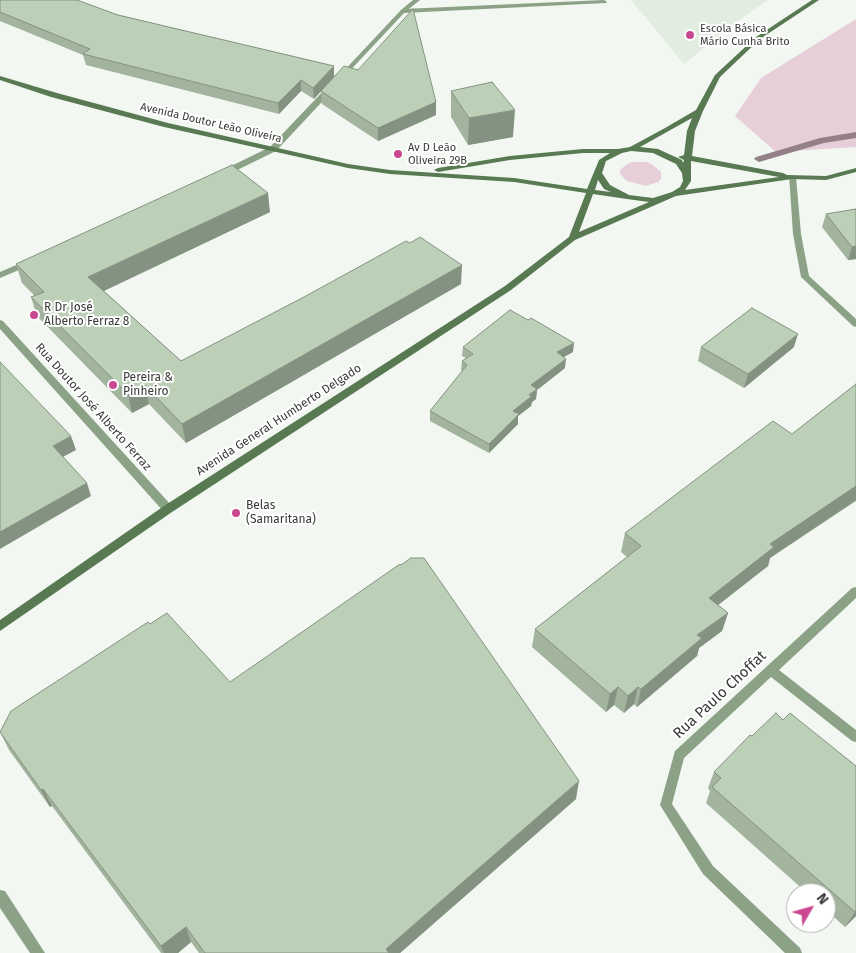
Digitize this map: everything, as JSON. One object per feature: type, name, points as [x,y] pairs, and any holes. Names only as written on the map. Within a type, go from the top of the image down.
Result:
[{"type":"main road","points":[[675,194],[683,188],[687,181],[686,173],[691,131],[699,110],[717,76],[758,38],[816,0]]},
{"type":"main road","name":"Avenida Doutor Leão Oliveira","points":[[0,78],[54,95],[167,125],[348,166],[390,172],[514,180],[627,197]]},
{"type":"main road","points":[[631,149],[668,130],[699,110]]},
{"type":"main road","points":[[572,238],[599,166],[603,160],[620,151],[631,149],[655,151],[792,177],[826,178],[856,170]]},
{"type":"main road","name":"Avenida Doutor Leão Oliveira","points":[[420,173],[519,157],[583,151],[620,151]]},
{"type":"main road","points":[[655,151],[679,162],[686,173]]},
{"type":"main road","points":[[599,166],[598,173],[607,187],[627,197],[652,200],[675,194],[792,177]]},
{"type":"main road","name":"Avenida General Humberto Delgado","points":[[0,626],[168,509],[508,288],[572,238],[665,198]]},
{"type":"street","points":[[213,178],[273,148],[403,11],[417,0]]},
{"type":"street","points":[[403,11],[604,2]]},
{"type":"street","points":[[792,177],[797,234],[805,277],[856,324]]},
{"type":"street","points":[[0,275],[36,259]]},
{"type":"street","name":"Rua Doutor José Alberto Ferraz","points":[[0,323],[168,509]]},
{"type":"street","name":"Rua Paulo Choffat","points":[[795,953],[708,870],[666,805],[679,755],[856,591]]},
{"type":"street","points":[[771,670],[856,737]]},
{"type":"street","points":[[0,896],[38,953]]},
{"type":"shaded area","name":"Escola Básica Mário Cunha Brito","points":[[631,0],[768,0],[732,25],[684,64]]},
{"type":"shaded area","points":[[856,19],[856,147],[776,152],[735,116],[761,78]]},
{"type":"shaded area","points":[[632,162],[647,162],[653,165],[661,172],[661,179],[646,186],[627,181],[620,174],[620,170]]},
{"type":"building","points":[[0,0],[77,0],[118,15],[334,66],[313,88],[301,80],[278,103],[83,54],[90,49],[0,12]]},
{"type":"building","points":[[413,9],[436,102],[378,128],[321,91],[344,66],[358,70]]},
{"type":"building","points":[[492,82],[515,110],[469,118],[451,91]]},
{"type":"building","points":[[232,165],[268,193],[88,277],[181,361],[406,241],[410,243],[420,237],[462,265],[182,424],[145,385],[128,394],[31,297],[44,292],[16,264]]},
{"type":"building","points":[[856,209],[856,246],[852,247],[826,214]]},
{"type":"building","points":[[752,308],[798,334],[748,374],[701,347]]},
{"type":"building","points":[[510,310],[528,320],[531,318],[574,343],[557,352],[566,359],[531,385],[537,389],[529,395],[532,396],[513,411],[519,414],[489,444],[430,411],[467,365],[462,361],[473,354],[463,347]]},
{"type":"building","points":[[0,362],[71,436],[53,446],[87,483],[0,532]]},
{"type":"building","points":[[856,384],[856,486],[770,544],[774,547],[709,598],[728,613],[697,635],[702,638],[641,689],[638,687],[628,696],[618,687],[610,694],[535,629],[641,546],[625,533],[773,421],[792,434]]},
{"type":"building","points":[[411,558],[424,558],[579,781],[386,949],[389,953],[205,953],[186,927],[161,946],[43,789],[41,790],[0,732],[11,711],[148,622],[150,624],[167,613],[230,682]]},
{"type":"building","points":[[776,713],[783,720],[790,713],[856,766],[855,912],[836,895],[836,883],[822,883],[712,787],[721,778],[714,772],[750,735],[752,736]]},
{"type":"waterway","points":[[759,159],[823,140],[856,135]]},
{"type":"place","name":"Escola Básica Mário Cunha Brito","points":[[690,35]]},
{"type":"place","name":"Av D Leão Oliveira 29B","points":[[398,154]]},
{"type":"place","name":"R Dr José Alberto Ferraz 8","points":[[34,315]]},
{"type":"place","name":"Pereira & Pinheiro","points":[[113,385]]},
{"type":"place","name":"Belas (Samaritana)","points":[[236,513]]}]
